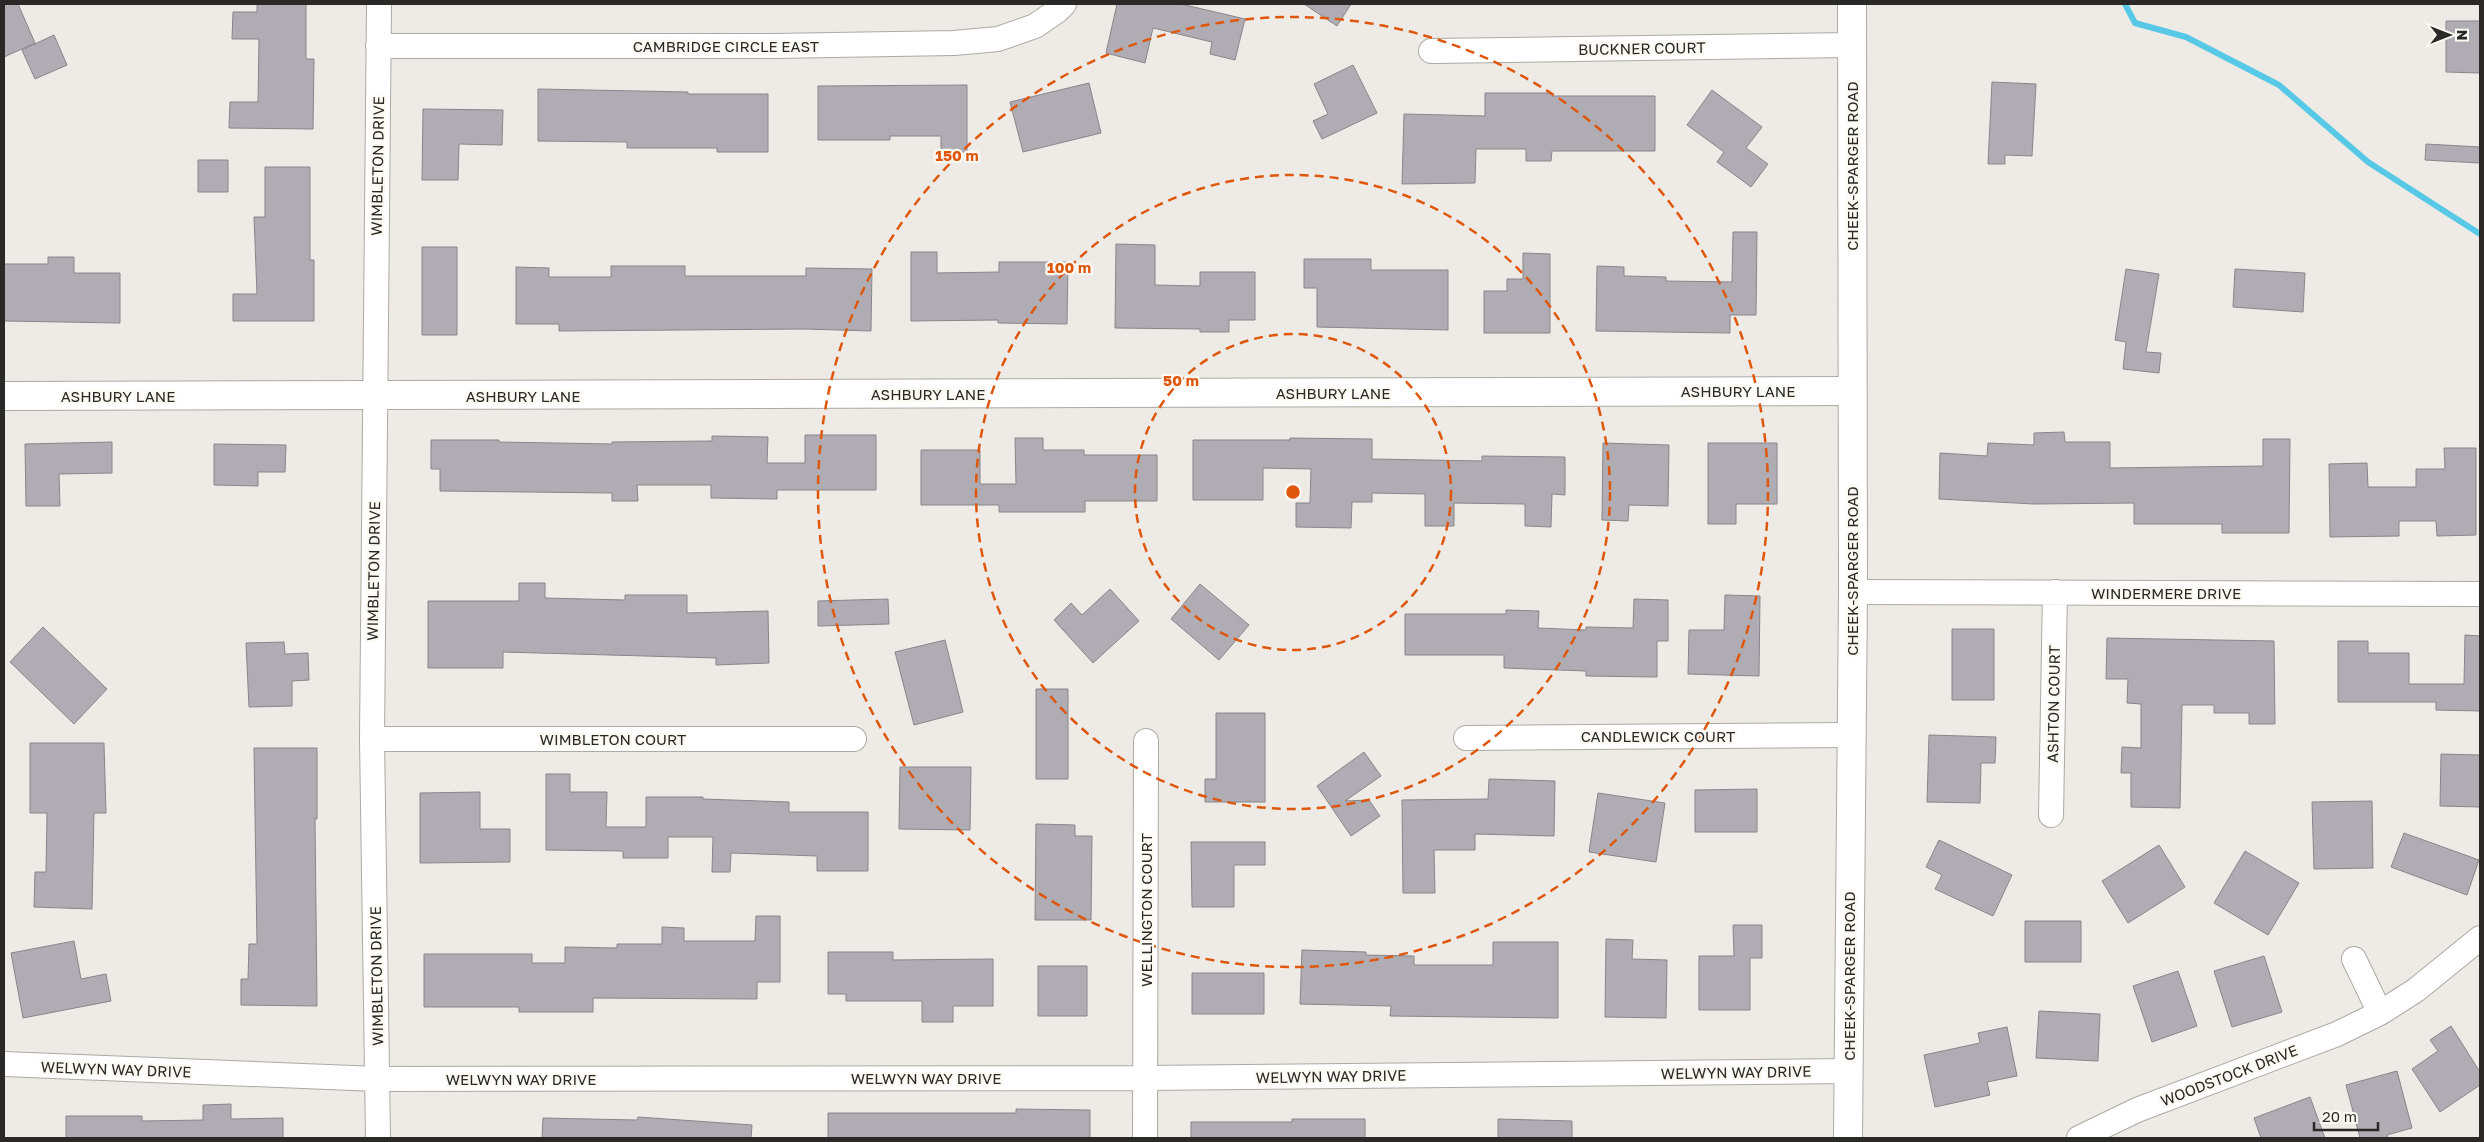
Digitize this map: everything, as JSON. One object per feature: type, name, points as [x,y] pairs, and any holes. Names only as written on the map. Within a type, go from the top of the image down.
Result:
[{"type":"street","name":"WIMBLETON DRIVE","points":[[378,4],[372,739],[378,1138]]},
{"type":"street","name":"CAMBRIDGE CIRCLE EAST","points":[[378,46],[774,46],[954,43],[998,39],[1034,26],[1057,11],[1064,4]]},
{"type":"street","name":"CHEEK-SPARGER ROAD","points":[[1848,1138],[1852,592],[1852,4]]},
{"type":"street","name":"BUCKNER COURT","points":[[1431,51],[1852,45]]},
{"type":"street","name":"ASHBURY LANE","points":[[4,396],[375,397],[1852,391]]},
{"type":"street","name":"WINDERMERE DRIVE","points":[[1852,592],[2480,594]]},
{"type":"street","name":"ASHTON COURT","points":[[2051,815],[2055,592]]},
{"type":"street","name":"CANDLEWICK COURT","points":[[1466,738],[1851,734]]},
{"type":"street","name":"WIMBLETON COURT","points":[[372,739],[854,739]]},
{"type":"street","name":"WELLINGTON COURT","points":[[1145,1138],[1146,741]]},
{"type":"street","name":"WOODSTOCK DRIVE","points":[[2079,1138],[2138,1110],[2337,1034],[2380,1013],[2416,990],[2480,938]]},
{"type":"street","points":[[2354,959],[2380,1013]]},
{"type":"street","name":"WELWYN WAY DRIVE","points":[[4,1064],[377,1079],[1146,1078],[1849,1071]]},
{"type":"building","points":[[4,4],[18,4],[35,43],[4,57]]},
{"type":"building","points":[[257,4],[306,4],[306,59],[314,59],[313,129],[229,128],[230,102],[258,102],[259,39],[232,39],[233,12],[257,12]]},
{"type":"building","points":[[1117,4],[1181,4],[1245,19],[1235,60],[1210,54],[1212,42],[1153,28],[1145,63],[1106,53]]},
{"type":"building","points":[[1304,4],[1351,4],[1337,26]]},
{"type":"building","points":[[2446,21],[2480,21],[2480,73],[2446,72]]},
{"type":"building","points":[[54,35],[67,65],[35,79],[22,50]]},
{"type":"building","points":[[1353,65],[1377,113],[1322,139],[1313,121],[1328,114],[1314,84]]},
{"type":"building","points":[[1992,82],[2036,84],[2032,156],[2005,155],[2005,164],[1988,164]]},
{"type":"building","points":[[1089,83],[1101,133],[1023,152],[1010,102]]},
{"type":"building","points":[[967,85],[967,152],[941,152],[941,136],[890,136],[890,140],[818,140],[818,86]]},
{"type":"building","points":[[538,89],[688,92],[688,94],[768,94],[768,152],[717,152],[717,148],[627,148],[627,142],[538,141]]},
{"type":"building","points":[[1712,90],[1762,127],[1746,148],[1768,164],[1751,187],[1717,162],[1724,152],[1687,125]]},
{"type":"building","points":[[1485,93],[1552,93],[1552,96],[1655,96],[1655,151],[1552,151],[1551,161],[1526,161],[1526,149],[1476,149],[1475,183],[1402,184],[1404,114],[1485,116]]},
{"type":"building","points":[[423,109],[503,110],[502,145],[459,144],[458,180],[422,180]]},
{"type":"building","points":[[2426,144],[2480,147],[2480,163],[2425,160]]},
{"type":"building","points":[[198,160],[228,160],[228,192],[198,192]]},
{"type":"building","points":[[265,167],[310,167],[310,260],[314,260],[314,321],[233,321],[233,294],[257,294],[254,217],[265,217]]},
{"type":"building","points":[[1733,232],[1757,232],[1756,315],[1730,315],[1730,333],[1596,331],[1597,266],[1624,267],[1624,276],[1666,277],[1666,281],[1732,282]]},
{"type":"building","points":[[1116,244],[1155,245],[1155,285],[1200,286],[1200,272],[1255,272],[1255,320],[1229,320],[1229,332],[1200,332],[1200,329],[1115,328]]},
{"type":"building","points":[[422,247],[457,247],[457,335],[422,335]]},
{"type":"building","points":[[911,252],[937,252],[937,273],[999,272],[999,262],[1068,262],[1067,324],[998,323],[998,320],[911,321]]},
{"type":"building","points":[[1523,253],[1550,254],[1550,333],[1484,333],[1484,291],[1507,291],[1507,279],[1523,279]]},
{"type":"building","points":[[48,257],[74,257],[74,273],[120,273],[120,323],[4,321],[4,264],[48,264]]},
{"type":"building","points":[[1304,259],[1371,259],[1371,270],[1448,270],[1448,330],[1317,327],[1317,288],[1304,288]]},
{"type":"building","points":[[611,266],[685,266],[685,276],[806,276],[806,268],[872,269],[871,331],[805,329],[559,331],[559,324],[516,324],[516,267],[549,268],[549,277],[611,277]]},
{"type":"building","points":[[2126,269],[2159,274],[2146,352],[2161,353],[2159,373],[2123,369],[2126,342],[2115,340]]},
{"type":"building","points":[[2235,269],[2305,273],[2303,312],[2233,307]]},
{"type":"building","points":[[2064,432],[2065,442],[2110,442],[2110,468],[2263,466],[2263,439],[2290,439],[2289,533],[2222,533],[2222,524],[2134,524],[2134,503],[2034,504],[1939,499],[1940,453],[1987,456],[1988,443],[2034,445],[2034,433]]},
{"type":"building","points":[[805,435],[876,435],[876,490],[777,490],[777,499],[711,498],[711,485],[637,485],[638,501],[612,501],[612,493],[440,491],[440,469],[431,469],[431,440],[499,440],[499,442],[612,444],[612,442],[712,441],[712,436],[768,437],[767,463],[805,463]]},
{"type":"building","points":[[1015,438],[1043,438],[1043,450],[1084,450],[1084,455],[1157,455],[1157,501],[1085,501],[1085,512],[999,512],[999,505],[921,505],[921,450],[980,450],[980,484],[1016,484]]},
{"type":"building","points":[[1290,438],[1372,439],[1372,459],[1482,461],[1482,456],[1565,457],[1565,495],[1552,494],[1551,527],[1525,526],[1525,504],[1454,503],[1454,526],[1425,526],[1425,494],[1372,493],[1372,502],[1352,502],[1351,528],[1296,527],[1296,503],[1310,503],[1311,469],[1263,468],[1263,500],[1193,500],[1193,440],[1290,440]]},
{"type":"building","points":[[112,442],[112,473],[59,474],[60,506],[26,506],[25,444]]},
{"type":"building","points":[[1603,443],[1669,445],[1668,506],[1629,505],[1628,521],[1602,520]]},
{"type":"building","points":[[1708,443],[1777,443],[1777,504],[1736,504],[1736,524],[1708,524]]},
{"type":"building","points":[[214,444],[286,445],[285,472],[258,472],[258,486],[214,485]]},
{"type":"building","points":[[2444,448],[2476,448],[2476,535],[2437,536],[2436,521],[2399,521],[2399,536],[2330,537],[2329,464],[2367,463],[2368,487],[2416,487],[2416,469],[2445,469]]},
{"type":"building","points":[[519,583],[545,583],[545,598],[625,600],[625,595],[687,595],[687,613],[768,611],[769,663],[716,665],[716,658],[503,652],[503,668],[428,668],[428,601],[519,601]]},
{"type":"building","points":[[1200,584],[1249,625],[1219,660],[1171,619]]},
{"type":"building","points":[[1110,589],[1139,621],[1093,663],[1054,620],[1071,603],[1082,615]]},
{"type":"building","points":[[1725,595],[1760,596],[1759,676],[1688,674],[1689,630],[1724,630]]},
{"type":"building","points":[[888,599],[889,624],[818,626],[818,601]]},
{"type":"building","points":[[1634,599],[1668,600],[1668,641],[1657,641],[1657,677],[1586,676],[1586,671],[1504,668],[1504,655],[1405,655],[1405,614],[1506,614],[1506,610],[1539,611],[1538,628],[1586,630],[1586,627],[1633,628]]},
{"type":"building","points":[[43,627],[107,689],[74,724],[10,662]]},
{"type":"building","points":[[1952,629],[1994,629],[1994,700],[1952,700]]},
{"type":"building","points":[[2465,635],[2480,636],[2480,711],[2436,710],[2436,702],[2338,702],[2338,641],[2368,641],[2368,653],[2409,653],[2409,684],[2464,684]]},
{"type":"building","points":[[2107,638],[2274,641],[2275,724],[2249,724],[2249,713],[2214,713],[2214,705],[2182,705],[2180,808],[2131,807],[2131,773],[2121,773],[2122,747],[2141,748],[2141,704],[2127,703],[2128,679],[2106,679]]},
{"type":"building","points":[[945,640],[963,712],[914,725],[895,652]]},
{"type":"building","points":[[284,642],[285,654],[308,653],[309,680],[292,681],[292,706],[249,707],[246,643]]},
{"type":"building","points":[[1036,689],[1068,689],[1068,779],[1036,779]]},
{"type":"building","points":[[1216,713],[1265,713],[1265,802],[1205,802],[1205,779],[1216,779]]},
{"type":"building","points":[[1929,735],[1996,737],[1995,763],[1981,763],[1980,803],[1927,802]]},
{"type":"building","points":[[30,743],[104,743],[106,813],[94,813],[92,909],[34,907],[35,872],[46,872],[47,813],[30,813]]},
{"type":"building","points":[[254,748],[317,748],[317,819],[315,819],[317,1006],[241,1005],[241,979],[248,979],[249,944],[257,944]]},
{"type":"building","points":[[1364,752],[1381,776],[1345,801],[1369,800],[1380,816],[1351,836],[1317,786]]},
{"type":"building","points":[[2441,754],[2480,755],[2480,807],[2440,806]]},
{"type":"building","points":[[900,767],[971,767],[970,830],[899,829]]},
{"type":"building","points":[[546,774],[570,774],[570,792],[607,792],[606,827],[646,827],[646,797],[703,797],[703,799],[789,802],[789,812],[868,812],[868,871],[817,871],[817,856],[731,853],[730,872],[712,872],[713,837],[668,837],[668,858],[623,858],[623,851],[546,850]]},
{"type":"building","points":[[1489,779],[1555,781],[1554,836],[1475,834],[1475,850],[1434,850],[1435,893],[1403,893],[1402,800],[1488,799]]},
{"type":"building","points":[[1757,789],[1757,832],[1695,832],[1695,790]]},
{"type":"building","points":[[480,792],[480,829],[510,829],[510,862],[420,863],[420,793]]},
{"type":"building","points":[[1598,793],[1665,803],[1656,862],[1589,852]]},
{"type":"building","points":[[2372,801],[2373,868],[2314,869],[2312,802]]},
{"type":"building","points":[[1036,824],[1075,825],[1075,836],[1092,836],[1091,920],[1035,920]]},
{"type":"building","points":[[2404,833],[2479,860],[2467,895],[2391,867]]},
{"type":"building","points":[[1939,840],[2012,875],[1993,916],[1935,889],[1942,875],[1926,867]]},
{"type":"building","points":[[1191,842],[1265,842],[1265,865],[1234,865],[1234,907],[1192,907]]},
{"type":"building","points":[[2159,845],[2185,887],[2128,923],[2102,881]]},
{"type":"building","points":[[2245,851],[2299,883],[2268,935],[2214,903]]},
{"type":"building","points":[[756,916],[780,916],[780,982],[757,982],[757,999],[593,998],[593,1012],[519,1012],[519,1007],[424,1007],[424,954],[532,954],[532,963],[565,963],[565,947],[617,948],[617,944],[662,944],[662,927],[684,928],[684,941],[755,941]]},
{"type":"building","points":[[2025,921],[2081,921],[2081,962],[2025,962]]},
{"type":"building","points":[[1733,925],[1762,925],[1762,958],[1750,958],[1750,1010],[1699,1010],[1699,956],[1734,956]]},
{"type":"building","points":[[1606,939],[1633,940],[1632,959],[1667,960],[1666,1018],[1605,1017]]},
{"type":"building","points":[[74,941],[81,979],[106,974],[111,1001],[23,1018],[11,953]]},
{"type":"building","points":[[1493,942],[1558,942],[1558,1018],[1390,1016],[1391,1006],[1300,1004],[1302,950],[1366,952],[1366,955],[1414,956],[1414,965],[1493,965]]},
{"type":"building","points":[[828,952],[893,952],[893,960],[993,959],[993,1006],[953,1006],[953,1022],[922,1022],[922,1001],[846,1001],[846,994],[828,994]]},
{"type":"building","points":[[2264,956],[2282,1012],[2232,1027],[2214,971]]},
{"type":"building","points":[[1038,966],[1087,966],[1087,1016],[1038,1016]]},
{"type":"building","points":[[2178,971],[2197,1026],[2152,1042],[2133,986]]},
{"type":"building","points":[[1192,973],[1264,973],[1264,1014],[1192,1014]]},
{"type":"building","points":[[2039,1011],[2100,1014],[2098,1061],[2036,1058]]},
{"type":"building","points":[[2451,1026],[2480,1072],[2480,1085],[2440,1112],[2412,1069],[2438,1051],[2430,1040]]},
{"type":"building","points":[[2007,1027],[2017,1076],[1987,1082],[1990,1095],[1935,1107],[1924,1055],[1980,1043],[1978,1033]]},
{"type":"building","points":[[2397,1071],[2412,1128],[2387,1135],[2388,1138],[2360,1138],[2346,1085]]},
{"type":"building","points":[[2310,1097],[2325,1138],[2261,1138],[2254,1118]]},
{"type":"building","points":[[231,1104],[231,1119],[283,1118],[283,1138],[66,1138],[66,1116],[142,1116],[142,1121],[203,1120],[203,1105]]},
{"type":"building","points":[[1016,1109],[1090,1110],[1090,1138],[828,1138],[828,1113],[1016,1113]]},
{"type":"building","points":[[638,1117],[752,1125],[751,1138],[542,1138],[543,1118],[637,1120]]},
{"type":"building","points":[[1292,1119],[1365,1119],[1365,1138],[1191,1138],[1191,1122],[1292,1122]]},
{"type":"building","points":[[1498,1119],[1572,1121],[1572,1138],[1498,1138]]},
{"type":"waterway","points":[[2125,4],[2135,23],[2186,37],[2279,85],[2368,162],[2480,234]]}]
